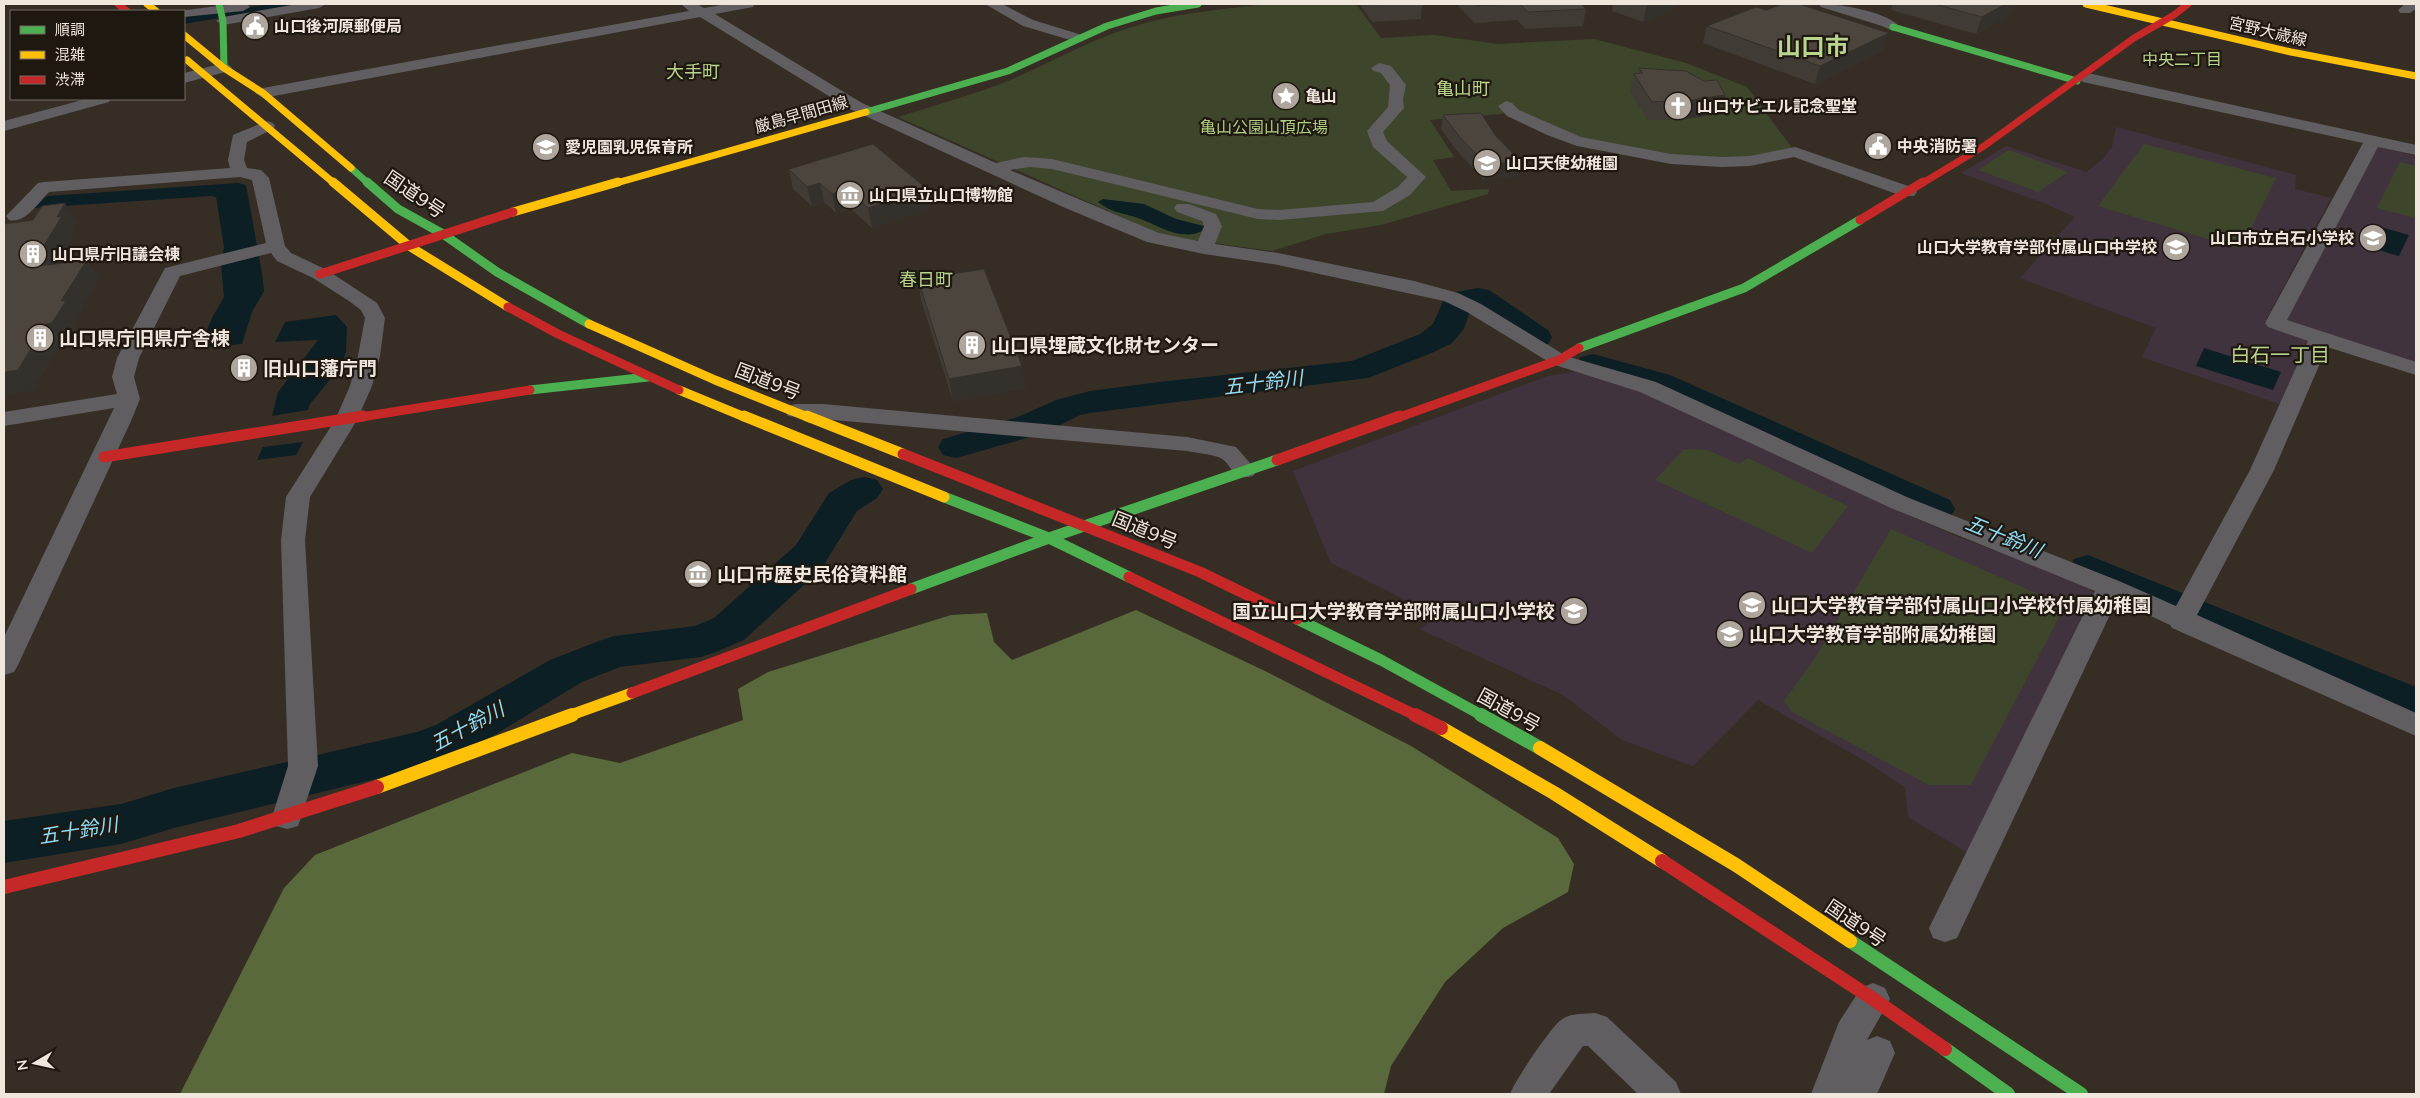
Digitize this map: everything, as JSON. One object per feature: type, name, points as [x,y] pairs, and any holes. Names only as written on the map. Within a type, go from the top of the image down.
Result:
[{"type":"main road","name":"厳島早間田線","points":[[320,274],[502,214],[863,109],[965,75],[1029,51],[1092,21],[1157,4]]},
{"type":"main road","name":"厳島早間田線","points":[[481,210],[1008,71],[1077,38],[1126,19],[1198,4]]},
{"type":"main road","name":"宮野大歳線","points":[[2086,4],[2292,54],[2416,76]]},
{"type":"main road","points":[[4,887],[146,856],[290,807],[380,787],[1049,538],[1559,360],[1578,348],[1598,339],[1744,288],[1984,146],[2080,79],[2134,38],[2188,4]]},
{"type":"main road","points":[[221,13],[224,68]]},
{"type":"main road","points":[[1893,28],[2080,79]]},
{"type":"main road","name":"国道9号","points":[[185,36],[224,68],[262,93],[398,209],[443,234],[497,272],[581,320],[706,376],[1086,525],[1209,576],[1381,660],[1517,734],[1736,865],[2080,1094]]},
{"type":"main road","points":[[185,58],[267,126],[391,237],[523,315],[648,377],[836,455],[1049,538],[1438,726],[1554,793],[1700,885],[1873,999],[2008,1094]]},
{"type":"main road","points":[[391,237],[444,220]]},
{"type":"main road","points":[[320,274],[336,258],[361,248]]},
{"type":"main road","points":[[104,458],[564,386],[648,377]]},
{"type":"street","points":[[221,13],[262,4]]},
{"type":"street","points":[[185,13],[221,13],[319,4]]},
{"type":"street","points":[[688,4],[863,109],[1069,203],[1154,238],[1204,248],[1278,259],[1414,287],[1451,297],[1474,308],[1559,360],[1648,387],[1900,503],[2110,587],[2185,612],[2416,725]]},
{"type":"street","points":[[262,93],[748,4]]},
{"type":"street","points":[[992,4],[1028,23],[1062,35],[1077,38]]},
{"type":"street","points":[[1826,4],[1887,23],[1893,28]]},
{"type":"street","points":[[185,78],[224,68]]},
{"type":"street","points":[[996,169],[1018,161],[1028,160],[1052,164],[1236,210],[1279,215],[1377,207],[1394,199],[1413,184],[1417,177],[1379,143],[1375,131],[1396,108],[1395,99],[1398,85],[1386,69],[1379,68]]},
{"type":"street","points":[[2080,79],[2416,150]]},
{"type":"street","points":[[4,126],[98,100]]},
{"type":"street","points":[[1506,106],[1513,113],[1577,141],[1671,159],[1722,162],[1750,160],[1795,152],[1908,192]]},
{"type":"street","points":[[240,172],[236,160],[239,139],[267,126]]},
{"type":"street","points":[[2373,140],[2275,323],[2416,369]]},
{"type":"street","points":[[15,216],[44,187],[240,172],[255,174],[260,178],[270,248]]},
{"type":"street","points":[[1153,190],[1152,194],[1210,218],[1213,226],[1204,248]]},
{"type":"street","points":[[4,665],[77,509],[104,458],[129,399],[123,378],[128,358],[172,272],[270,248],[294,263],[320,274],[370,307],[375,318],[369,356],[361,386],[346,420],[298,497],[293,540],[302,766],[290,807]]},
{"type":"street","points":[[2185,612],[2262,470],[2320,338]]},
{"type":"street","points":[[4,419],[129,399]]},
{"type":"street","points":[[796,411],[823,411],[1187,444],[1228,452],[1245,471]]},
{"type":"street","points":[[1945,928],[2110,587]]},
{"type":"street","points":[[1828,1094],[1851,1034],[1873,999]]},
{"type":"street","points":[[1528,1094],[1573,1031],[1595,1029],[1663,1094]]},
{"type":"street","points":[[1858,1094],[1877,1053]]},
{"type":"shaded area","name":"山口大学教育学部付属山口中学校","points":[[2116,127],[2296,175],[2295,189],[2331,198],[2264,323],[2313,341],[2283,405],[2142,357],[2156,328],[2020,278],[2075,217],[2044,203],[1961,173],[2006,146],[2086,172],[2103,159],[2112,147]]},
{"type":"shaded area","name":"山口市立白石小学校","points":[[2378,147],[2416,156],[2416,365],[2291,326],[2285,321]]},
{"type":"shaded area","name":"山口大学教育学部付属山口小学校付属幼稚園","points":[[1579,371],[1661,398],[1910,516],[1963,539],[2085,584],[2094,594],[1968,853],[1908,817],[1905,787],[1865,761],[1758,700],[1693,766],[1622,740],[1563,695],[1419,629],[1438,616],[1331,563],[1293,471],[1548,376]]},
{"type":"green space","name":"亀山公園山頂広場","points":[[1269,4],[1356,4],[1381,38],[1434,35],[1497,44],[1594,39],[1686,63],[1747,87],[1795,152],[1722,162],[1611,148],[1511,113],[1430,120],[1454,157],[1433,160],[1451,191],[1489,189],[1488,194],[1381,225],[1326,234],[1272,251],[1164,236],[898,117],[1003,83],[1124,29],[1189,14]]},
{"type":"green space","points":[[2144,144],[2276,178],[2241,249],[2098,206]]},
{"type":"green space","points":[[2009,150],[2068,172],[2038,192],[1978,170]]},
{"type":"green space","points":[[2400,162],[2416,166],[2416,218],[2377,208]]},
{"type":"green space","points":[[1684,449],[1708,450],[1739,464],[1748,458],[1848,506],[1812,553],[1655,480]]},
{"type":"green space","points":[[1891,529],[2065,606],[1971,785],[1929,785],[1792,712],[1784,701],[1815,658]]},
{"type":"green space","points":[[1136,610],[1265,671],[1411,746],[1558,838],[1574,864],[1568,892],[1503,928],[1445,982],[1391,1066],[1384,1094],[180,1094],[284,888],[315,855],[572,753],[620,763],[743,720],[738,689],[768,672],[951,615],[987,613],[994,642],[1012,660]]},
{"type":"water","points":[[272,4],[305,4],[185,24],[185,17]]},
{"type":"water","points":[[238,183],[246,185],[264,291],[252,312],[242,344],[199,348],[213,316],[224,297],[221,265],[224,247],[216,197],[34,208],[47,196]]},
{"type":"water","points":[[1103,199],[1144,204],[1176,219],[1204,226],[1204,230],[1196,234],[1187,235],[1170,232],[1138,218],[1107,208],[1098,202]]},
{"type":"water","points":[[2374,225],[2409,235],[2399,256],[2364,246]]},
{"type":"water","points":[[336,315],[347,327],[346,352],[341,366],[310,404],[308,410],[272,416],[278,392],[318,340],[275,342],[285,322]]},
{"type":"water","points":[[2204,348],[2281,372],[2273,390],[2196,366]]},
{"type":"water","points":[[303,442],[296,455],[257,460],[263,447]]},
{"type":"building","points":[[1474,4],[1514,4],[1476,6]]},
{"type":"building","points":[[1520,4],[1581,4],[1586,9],[1528,12]]},
{"type":"building","points":[[1783,4],[1799,4],[1889,33],[1820,66],[1707,26],[1756,7],[1766,10]]},
{"type":"building","points":[[1935,4],[2005,4],[1982,17]]},
{"type":"building","points":[[1639,68],[1686,71],[1704,81],[1717,80],[1725,95],[1692,100],[1652,102],[1634,74],[1643,73]]},
{"type":"building","points":[[1481,113],[1495,135],[1520,161],[1486,165],[1459,136],[1443,115]]},
{"type":"building","points":[[873,144],[927,189],[868,208],[847,189],[832,194],[820,183],[807,187],[789,169]]},
{"type":"building","points":[[65,203],[57,217],[62,216],[31,267],[87,260],[61,301],[66,301],[52,323],[46,324],[18,370],[4,372],[4,224],[33,220],[42,206]]},
{"type":"building","name":"山口県埋蔵文化財センター","points":[[984,269],[1022,366],[949,379],[918,279]]},
{"type":"waterway","name":"五十鈴川","points":[[956,447],[1031,425],[1068,407],[1090,402],[1159,392],[1360,370],[1440,336],[1447,329],[1455,306],[1467,299],[1478,297],[1536,337]]},
{"type":"waterway","name":"五十鈴川","points":[[1593,364],[1658,382],[1936,509]]},
{"type":"waterway","name":"五十鈴川","points":[[4,842],[121,824],[174,808],[424,749],[452,738],[566,671],[614,652],[701,641],[729,629],[793,572],[811,553],[826,526],[843,502],[864,489]]},
{"type":"waterway","name":"五十鈴川","points":[[2088,569],[2416,706]]},
{"type":"traffic: fast","points":[[219,4],[223,21],[224,68]]},
{"type":"traffic: fast","points":[[866,112],[1008,71],[1107,26],[1156,11],[1198,4]]},
{"type":"traffic: fast","points":[[1893,27],[2077,81]]},
{"type":"traffic: fast","points":[[351,168],[398,209],[443,234],[497,272],[589,324]]},
{"type":"traffic: fast","points":[[1579,348],[1744,288],[1860,220]]},
{"type":"traffic: fast","points":[[530,390],[648,377]]},
{"type":"traffic: fast","points":[[911,589],[1049,538],[1277,460]]},
{"type":"traffic: fast","points":[[944,497],[1049,538],[1129,577]]},
{"type":"traffic: fast","points":[[1297,619],[1381,660],[1540,748]]},
{"type":"traffic: fast","points":[[1850,941],[2081,1094]]},
{"type":"traffic: fast","points":[[1945,1049],[2008,1094]]},
{"type":"traffic: slow","points":[[147,4],[155,10]]},
{"type":"traffic: slow","points":[[2086,4],[2291,52],[2416,76]]},
{"type":"traffic: slow","points":[[185,36],[224,68],[263,93],[351,168]]},
{"type":"traffic: slow","points":[[187,60],[409,246],[508,307]]},
{"type":"traffic: slow","points":[[513,212],[866,112]]},
{"type":"traffic: slow","points":[[589,324],[715,380],[903,454]]},
{"type":"traffic: slow","points":[[679,390],[944,497]]},
{"type":"traffic: slow","points":[[377,787],[632,693]]},
{"type":"traffic: slow","points":[[1441,728],[1554,793],[1662,861]]},
{"type":"traffic: slow","points":[[1540,748],[1736,865],[1850,941]]},
{"type":"traffic: jam","points":[[118,4],[126,10]]},
{"type":"traffic: jam","points":[[1860,220],[1984,146],[2134,38],[2174,15],[2188,4]]},
{"type":"traffic: jam","points":[[320,274],[513,212]]},
{"type":"traffic: jam","points":[[508,307],[558,334],[679,390]]},
{"type":"traffic: jam","points":[[1277,460],[1559,360],[1579,348]]},
{"type":"traffic: jam","points":[[104,457],[530,390]]},
{"type":"traffic: jam","points":[[903,454],[1200,572],[1297,619]]},
{"type":"traffic: jam","points":[[1129,577],[1441,728]]},
{"type":"traffic: jam","points":[[632,693],[911,589]]},
{"type":"traffic: jam","points":[[4,887],[145,855],[239,831],[285,818],[377,787]]},
{"type":"traffic: jam","points":[[1662,861],[1873,999],[1945,1049]]},
{"type":"place","name":"山口後河原郵便局","points":[[255,26]]},
{"type":"place","name":"亀山","points":[[1286,96]]},
{"type":"place","name":"山口サビエル記念聖堂","points":[[1678,106]]},
{"type":"place","name":"中央消防署","points":[[1878,146]]},
{"type":"place","name":"愛児園乳児保育所","points":[[546,147]]},
{"type":"place","name":"山口天使幼稚園","points":[[1487,163]]},
{"type":"place","name":"山口県立山口博物館","points":[[850,195]]},
{"type":"place","name":"山口市立白石小学校","points":[[2373,238]]},
{"type":"place","name":"山口大学教育学部付属山口中学校","points":[[2176,247]]},
{"type":"place","name":"山口県庁旧議会棟","points":[[33,254]]},
{"type":"place","name":"山口県庁旧県庁舎棟","points":[[40,338]]},
{"type":"place","name":"山口県埋蔵文化財センター","points":[[972,345]]},
{"type":"place","name":"旧山口藩庁門","points":[[244,368]]},
{"type":"place","name":"山口市歴史民俗資料館","points":[[698,574]]},
{"type":"place","name":"山口大学教育学部付属山口小学校付属幼稚園","points":[[1752,605]]},
{"type":"place","name":"国立山口大学教育学部附属山口小学校","points":[[1574,611]]},
{"type":"place","name":"山口大学教育学部附属幼稚園","points":[[1730,634]]},
{"type":"district","name":"山口市","points":[[1813,46]]},
{"type":"district","name":"中央二丁目","points":[[2182,59]]},
{"type":"district","name":"大手町","points":[[693,71]]},
{"type":"district","name":"亀山町","points":[[1463,88]]},
{"type":"district","name":"春日町","points":[[926,279]]},
{"type":"district","name":"白石一丁目","points":[[2280,354]]}]
